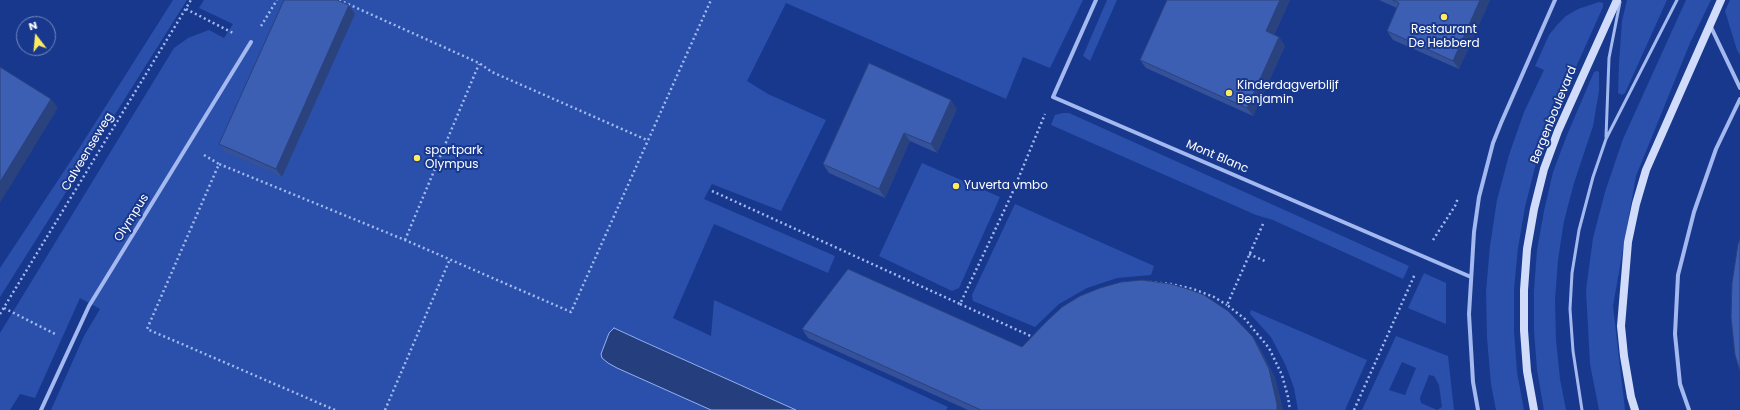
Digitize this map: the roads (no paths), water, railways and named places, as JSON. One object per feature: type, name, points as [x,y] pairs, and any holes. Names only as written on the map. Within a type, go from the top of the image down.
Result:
[{"type":"main road","name":"Bergenboulevard","points":[[1534,410],[1527,371],[1524,330],[1524,290],[1527,249],[1534,209],[1544,169],[1558,131],[1617,0]]},
{"type":"main road","points":[[1635,410],[1631,397],[1624,356],[1621,326],[1628,242],[1636,204],[1646,170],[1721,0]]},
{"type":"street","name":"Mont Blanc","points":[[1096,0],[1053,97],[1471,277]]},
{"type":"street","points":[[1478,410],[1470,341],[1469,314],[1474,232],[1479,197],[1493,143],[1555,0]]},
{"type":"street","points":[[1710,23],[1740,88]]},
{"type":"street","name":"Olympus","points":[[41,410],[89,306],[251,42]]},
{"type":"street","points":[[1689,410],[1680,384],[1675,334],[1678,275],[1694,212],[1716,149],[1740,99]]},
{"type":"lane","points":[[1606,139],[1609,58],[1620,0]]},
{"type":"lane","points":[[1582,410],[1572,351],[1570,309],[1572,273],[1579,230],[1593,177],[1606,139],[1677,0]]},
{"type":"place","name":"Restaurant De Hebberd","points":[[1444,17]]},
{"type":"place","name":"Kinderdagverblijf Benjamin","points":[[1229,93]]},
{"type":"place","name":"sportpark Olympus","points":[[417,158]]},
{"type":"place","name":"Yuverta vmbo","points":[[956,186]]}]
